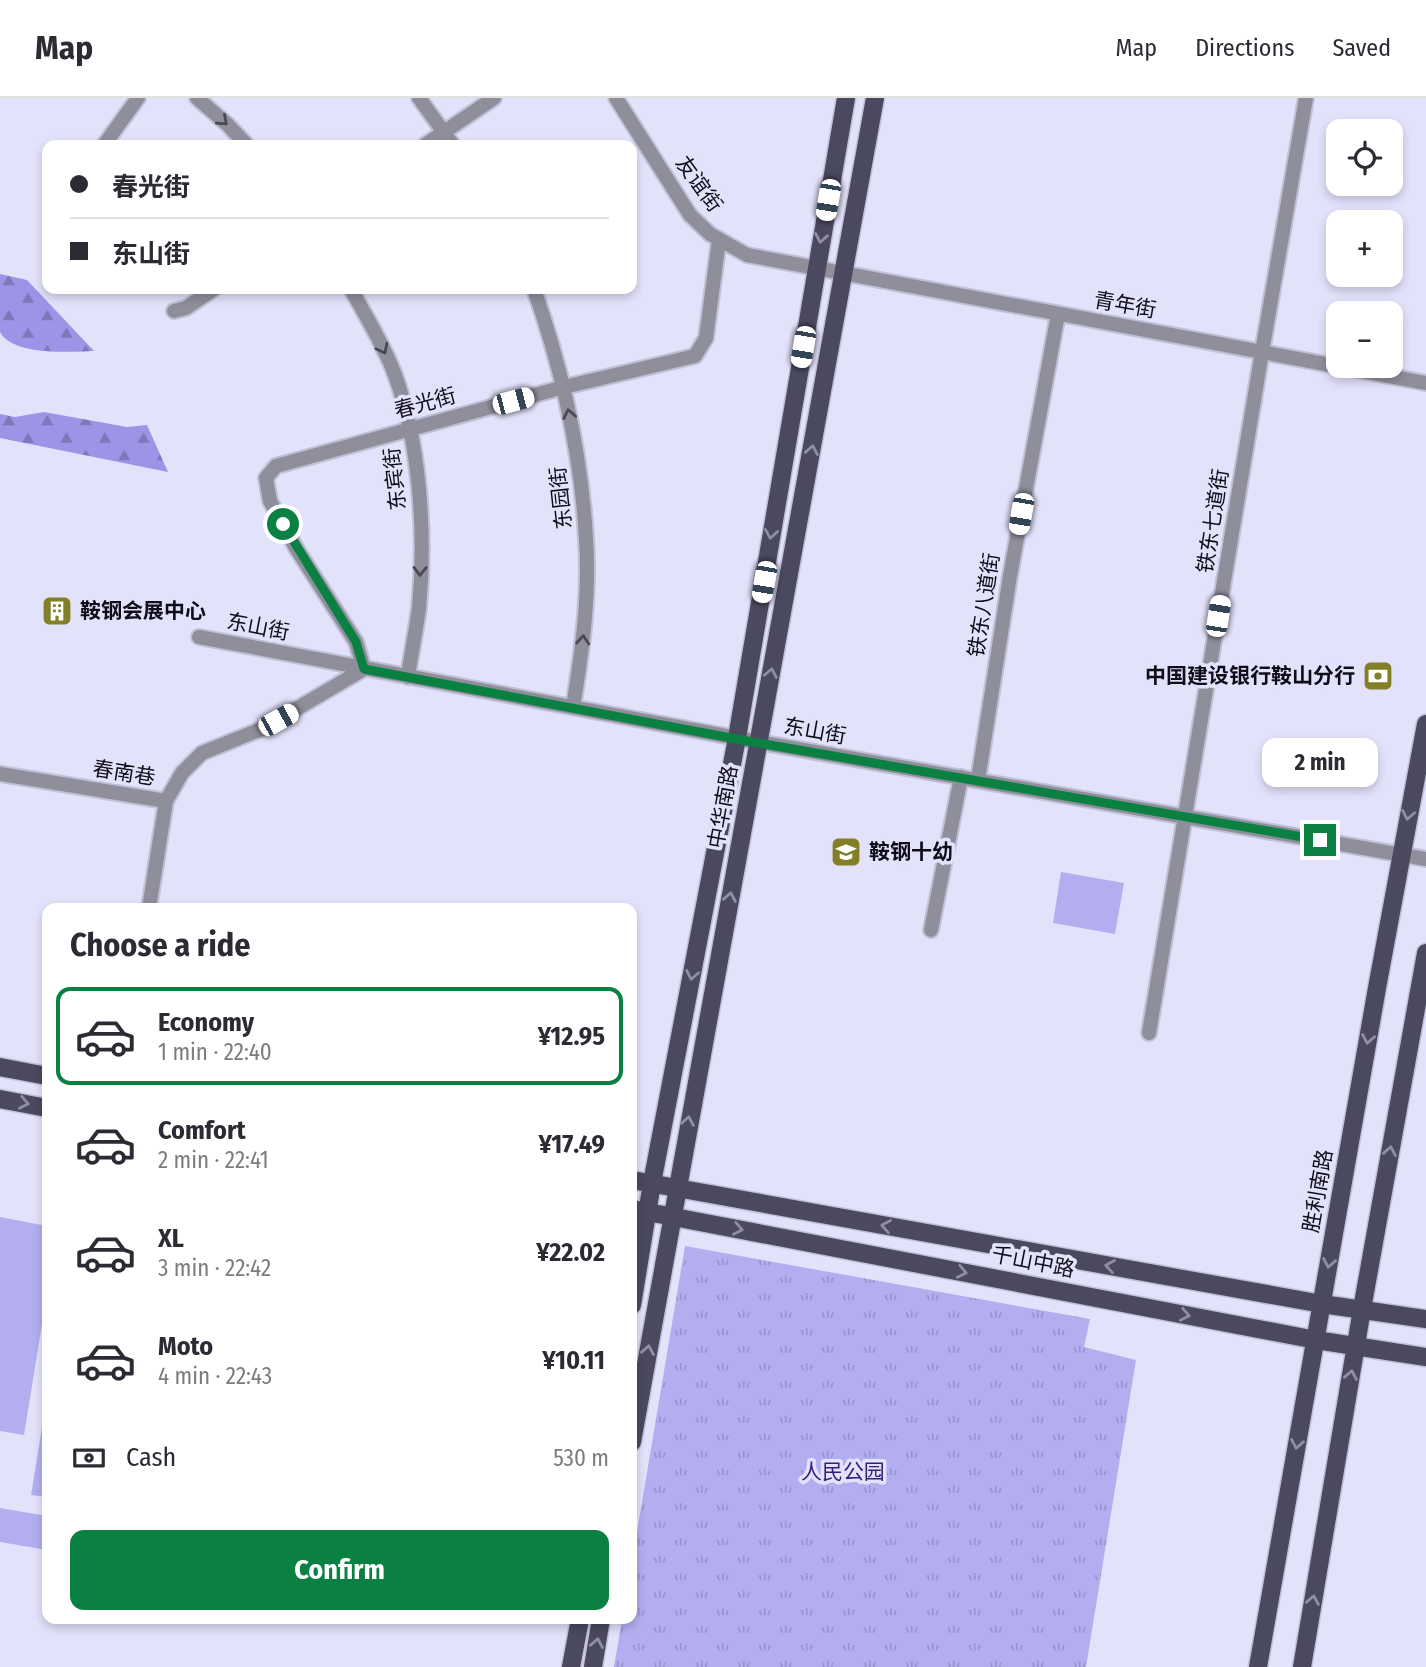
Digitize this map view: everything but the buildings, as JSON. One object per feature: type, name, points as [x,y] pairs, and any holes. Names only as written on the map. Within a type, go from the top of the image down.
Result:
[{"type":"main road","points":[[637,1246],[640,1210],[652,1183],[737,738],[846,98]]},
{"type":"main road","name":"中华南路","points":[[637,1413],[875,98]]},
{"type":"main road","name":"胜利南路","points":[[1258,1667],[1426,724]]},
{"type":"main road","points":[[1302,1667],[1362,1309],[1426,953]]},
{"type":"main road","points":[[0,1068],[42,1075]]},
{"type":"main road","points":[[0,1099],[42,1107]]},
{"type":"main road","name":"千山中路","points":[[637,1181],[1322,1304],[1426,1319]]},
{"type":"main road","name":"千山中路","points":[[640,1210],[1315,1340],[1426,1357]]},
{"type":"main road","points":[[572,1667],[578,1624]]},
{"type":"main road","points":[[593,1667],[600,1624]]},
{"type":"street","points":[[108,140],[138,98]]},
{"type":"street","points":[[197,98],[242,140]]},
{"type":"street","points":[[419,98],[450,140]]},
{"type":"street","points":[[432,140],[494,98]]},
{"type":"street","name":"友谊街","points":[[616,98],[690,215],[719,240],[747,255],[816,268]]},
{"type":"street","name":"铁东七道街","points":[[1149,1033],[1306,98]]},
{"type":"street","name":"春光街","points":[[364,669],[356,642],[296,548],[270,501],[266,478],[276,466],[564,387],[695,356],[706,338],[719,240]]},
{"type":"street","name":"青年街","points":[[816,268],[1426,383]]},
{"type":"street","points":[[174,311],[186,308],[207,294]]},
{"type":"street","name":"东宾街","points":[[354,294],[395,375],[417,464],[421,533],[419,607],[408,677]]},
{"type":"street","name":"东园街","points":[[536,294],[564,387],[576,449],[586,539],[586,610],[573,707]]},
{"type":"street","name":"铁东八道街","points":[[978,780],[1010,576],[1058,314]]},
{"type":"street","name":"东山街","points":[[199,637],[758,743],[1426,859]]},
{"type":"street","name":"春南巷","points":[[0,774],[166,801],[183,773],[202,753],[264,728],[364,669]]},
{"type":"street","points":[[931,930],[961,777]]},
{"type":"street","points":[[150,903],[166,801]]},
{"type":"green space","points":[[0,274],[27,280],[94,351],[43,351],[29,349],[7,340],[0,332]]},
{"type":"green space","points":[[44,412],[127,427],[147,425],[168,472],[0,438],[0,414],[15,417]]},
{"type":"green space","points":[[1061,872],[1124,883],[1115,934],[1053,923]]},
{"type":"green space","points":[[0,1217],[42,1225],[42,1324],[24,1435],[0,1431]]},
{"type":"green space","name":"人民公园","points":[[685,1246],[1090,1319],[1084,1347],[1136,1360],[1086,1667],[614,1667],[621,1624],[637,1624],[637,1532]]},
{"type":"green space","points":[[42,1428],[42,1496],[31,1495]]},
{"type":"green space","points":[[0,1508],[42,1515],[42,1549],[0,1542]]},
{"type":"place","name":"鞍钢会展中心","points":[[57,611]]},
{"type":"place","name":"中国建设银行鞍山分行","points":[[1378,676]]},
{"type":"place","name":"鞍钢十幼","points":[[846,852]]},
{"type":"route","points":[[283,524],[356,642],[364,669],[758,743],[1320,840]]}]
